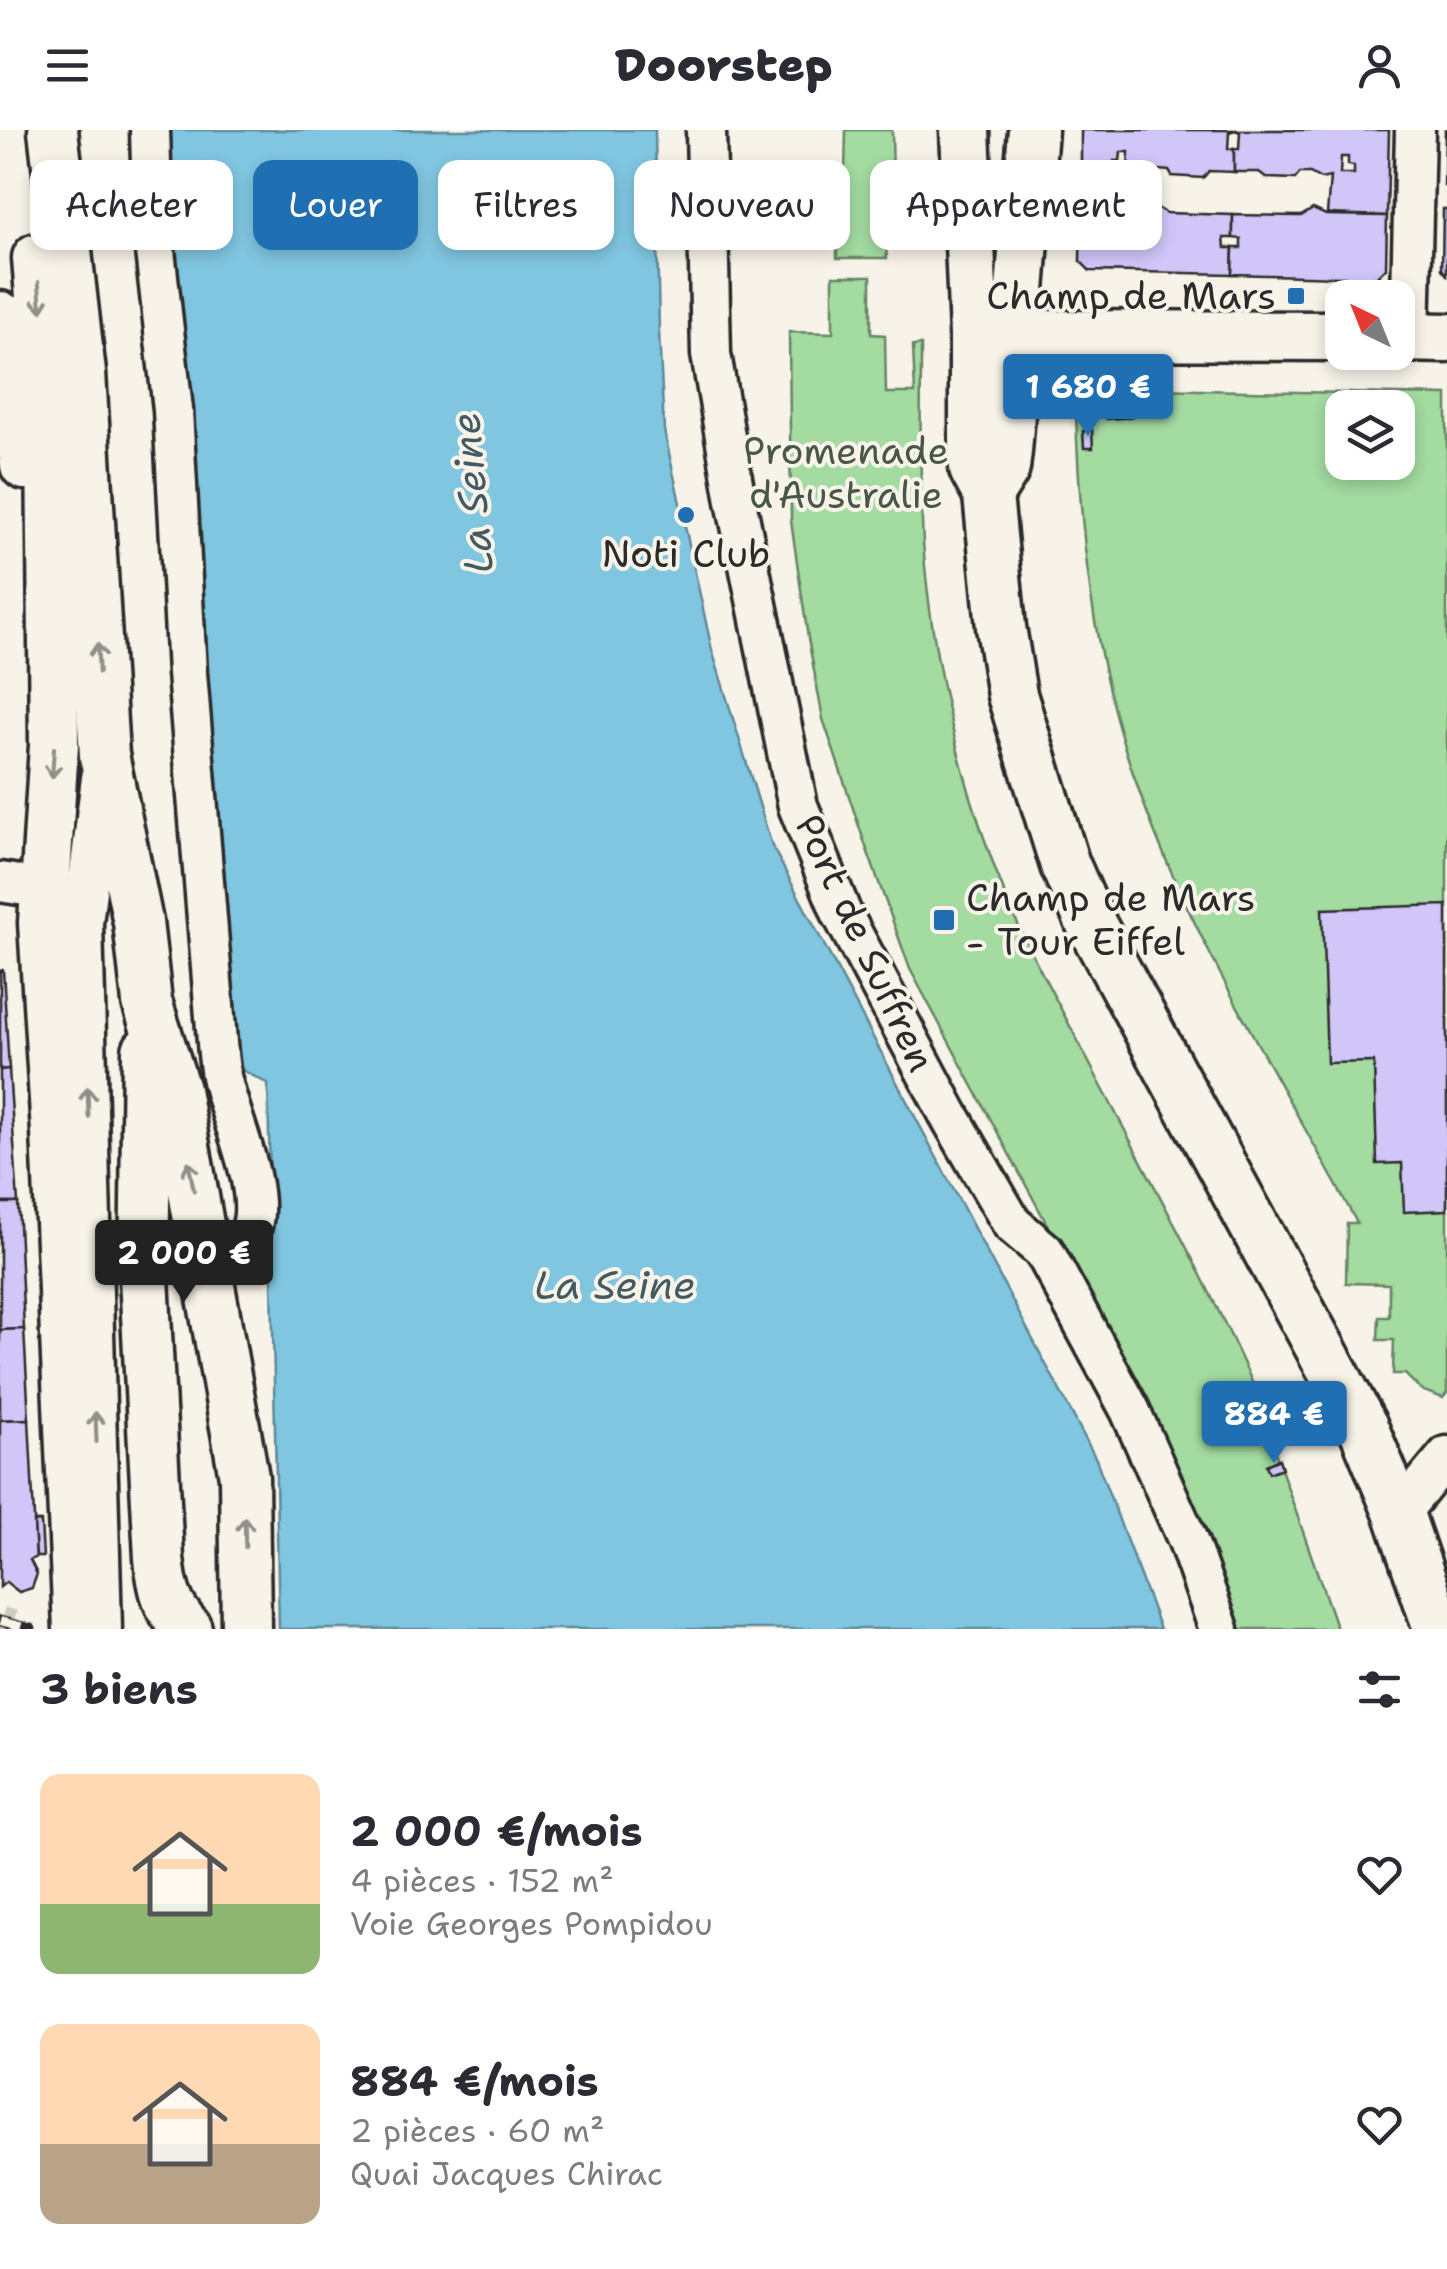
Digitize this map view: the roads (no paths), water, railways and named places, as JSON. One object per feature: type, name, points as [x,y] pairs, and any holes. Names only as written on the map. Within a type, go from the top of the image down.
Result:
[{"type":"main road","points":[[26,130],[51,436],[54,745],[23,886],[43,923],[78,1629]]},
{"type":"main road","points":[[52,130],[82,373],[104,755],[138,922],[147,1002],[144,1277],[158,1558],[163,1596],[188,1629]]},
{"type":"main road","points":[[82,373],[90,278],[86,130]]},
{"type":"main road","points":[[965,130],[994,335],[1005,468],[988,494],[998,609],[1012,695],[1065,865],[1157,1050],[1363,1427],[1437,1599]]},
{"type":"main road","points":[[994,335],[1025,242],[1032,130]]},
{"type":"main road","points":[[0,316],[52,596]]},
{"type":"main road","points":[[994,335],[1325,336]]},
{"type":"main road","points":[[147,1002],[175,1090],[244,1477],[246,1629]]},
{"type":"street","points":[[150,130],[153,233],[173,410],[187,673],[216,1029],[222,1078],[239,1132],[254,1208],[250,1231],[242,1242],[207,1260]]},
{"type":"street","name":"Port de Suffren","points":[[706,130],[712,354],[736,500],[798,806],[842,912],[948,1113],[1012,1224],[1044,1251],[1130,1410],[1188,1541],[1219,1629]]},
{"type":"street","points":[[1416,130],[1418,337]]},
{"type":"street","points":[[102,1629],[83,923],[104,755]]},
{"type":"street","points":[[1400,1514],[1447,1456]]},
{"type":"water","name":"La Seine","points":[[167,130],[655,130],[656,160],[634,160],[634,250],[657,250],[664,430],[712,650],[772,846],[1096,1459],[1160,1629],[279,1629],[268,1084],[237,1067],[176,250],[233,250],[233,160],[169,160]]},
{"type":"tunnel","points":[[0,1626],[12,1629]]},
{"type":"railway","points":[[0,1621],[31,1629]]},
{"type":"place","name":"Champ de Mars","points":[[1296,296]]},
{"type":"place","name":"Noti Club","points":[[686,515]]},
{"type":"place","name":"Champ de Mars - Tour Eiffel","points":[[944,920]]},
{"type":"park label","name":"Promenade d'Australie","points":[[846,473]]}]
